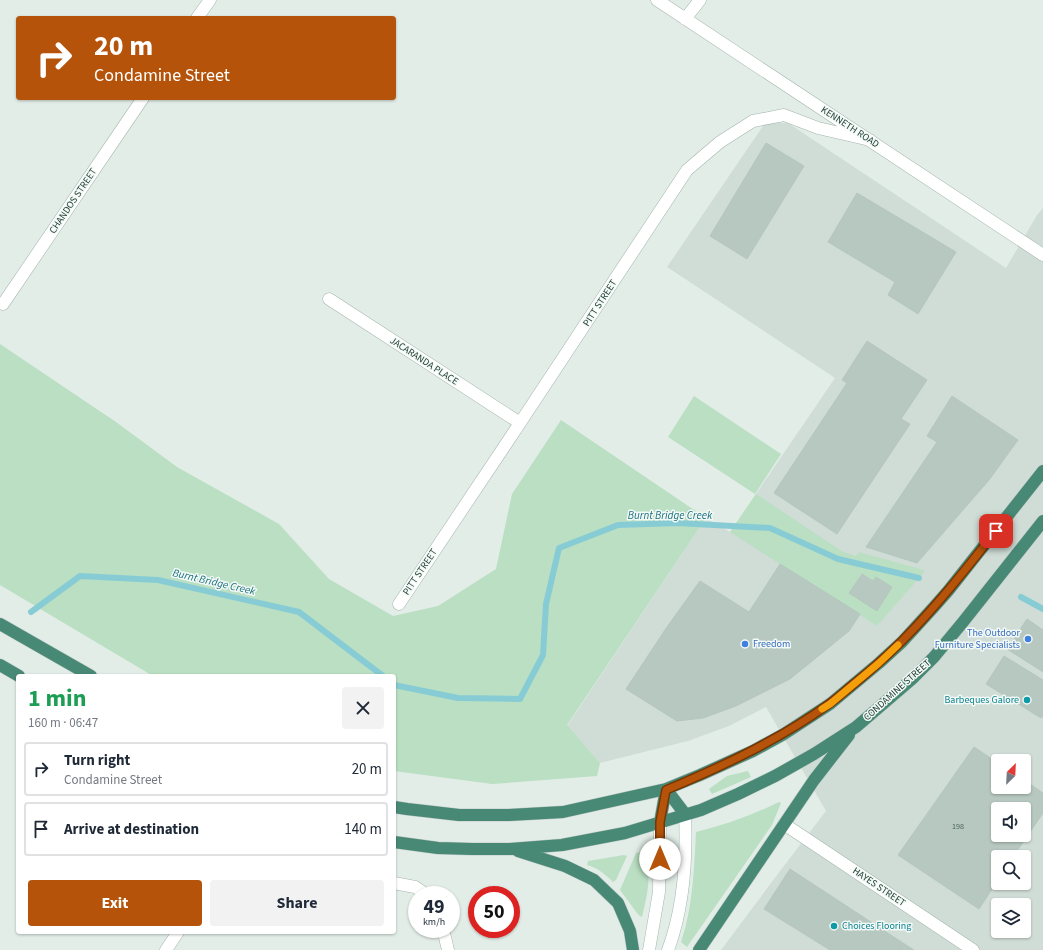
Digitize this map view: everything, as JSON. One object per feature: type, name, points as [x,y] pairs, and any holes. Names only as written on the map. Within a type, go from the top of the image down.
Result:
[{"type":"highway","points":[[396,807],[459,815],[509,815],[563,812],[666,790],[753,751],[784,734],[830,704],[902,642],[933,608],[977,555],[1043,471]]},
{"type":"highway","name":"CONDAMINE STREET","points":[[856,727],[926,665],[982,600],[1043,521]]},
{"type":"highway","points":[[0,624],[87,674]]},
{"type":"highway","points":[[0,665],[16,674]]},
{"type":"highway","points":[[396,842],[438,848],[510,849],[562,845],[625,833],[701,810],[738,794],[775,776],[814,754],[856,727]]},
{"type":"highway","points":[[699,950],[814,780],[856,727]]},
{"type":"highway","points":[[666,790],[685,814]]},
{"type":"highway","points":[[660,822],[666,790]]},
{"type":"highway","points":[[510,849],[565,866],[594,880],[618,903],[630,931],[633,950]]},
{"type":"street","points":[[199,16],[210,0]]},
{"type":"street","name":"KENNETH ROAD","points":[[657,0],[1043,255]]},
{"type":"street","points":[[685,19],[700,0]]},
{"type":"street","name":"CHANDOS STREET","points":[[3,304],[142,100]]},
{"type":"street","name":"PITT STREET","points":[[399,604],[687,170],[720,142],[753,121],[784,115],[818,128],[870,140]]},
{"type":"street","name":"JACARANDA PLACE","points":[[329,299],[520,423]]},
{"type":"street","points":[[668,950],[678,919],[682,891],[686,840],[685,814]]},
{"type":"street","points":[[649,950],[659,892],[660,822]]},
{"type":"street","name":"HAYES STREET","points":[[784,824],[973,950]]},
{"type":"street","points":[[396,884],[408,887]]},
{"type":"street","points":[[166,950],[177,934]]},
{"type":"street","points":[[445,938],[448,950]]},
{"type":"shaded area","points":[[765,123],[788,123],[1006,268],[1037,215],[1043,208],[1043,950],[721,950],[826,811],[766,707],[729,726],[688,741],[600,763],[567,726],[706,518],[730,532],[835,378],[667,267]]},
{"type":"green space","points":[[0,344],[116,422],[177,467],[279,524],[329,579],[393,616],[438,606],[496,569],[512,494],[561,420],[706,518],[567,725],[600,763],[597,776],[492,784],[396,771],[396,674],[150,674],[0,585]]},
{"type":"green space","points":[[694,396],[781,454],[755,494],[668,437]]},
{"type":"green space","points":[[756,494],[843,552],[856,556],[859,552],[925,571],[877,626],[730,532]],"holes":[[[861,574],[873,581],[876,577],[892,587],[877,611],[849,593]]]},
{"type":"green space","points":[[748,771],[751,777],[712,794],[709,789],[727,776]]},
{"type":"green space","points":[[779,802],[781,803],[772,825],[687,947],[681,942],[688,915],[694,874],[696,832],[739,819]]},
{"type":"green space","points":[[646,852],[648,885],[642,917],[637,913],[620,890],[636,853]]},
{"type":"green space","points":[[624,855],[627,856],[616,880],[613,882],[595,868],[587,865],[588,861]]},
{"type":"building","points":[[766,143],[804,166],[747,259],[710,236]]},
{"type":"building","points":[[857,193],[956,252],[918,314],[888,295],[895,282],[828,242]]},
{"type":"building","points":[[867,341],[927,380],[901,419],[910,424],[837,534],[774,493],[847,383],[842,380]]},
{"type":"building","points":[[952,396],[1018,440],[989,480],[917,563],[866,547],[937,442],[927,436]]},
{"type":"building","name":"Freedom","points":[[780,564],[860,614],[849,631],[790,679],[736,706],[703,718],[677,721],[626,689],[667,627],[700,581],[749,612]]},
{"type":"building","points":[[862,574],[873,581],[876,577],[892,587],[877,611],[849,593]]},
{"type":"building","name":"The Outdoor Furniture Specialists","points":[[1027,619],[1043,630],[1043,672],[1007,649]]},
{"type":"building","name":"Barbeques Galore","points":[[1004,656],[1043,680],[1043,716],[1041,718],[986,684]]},
{"type":"building","points":[[974,747],[991,758],[991,794],[1031,794],[1031,785],[1043,793],[1043,813],[1031,831],[1031,802],[991,802],[991,842],[1023,842],[1018,850],[991,850],[991,890],[979,909],[898,855]]},
{"type":"building","name":"Choices Flooring","points":[[790,869],[903,943],[899,950],[830,950],[764,909]]},
{"type":"building","points":[[903,943],[914,950],[899,950]]},
{"type":"waterway","name":"Burnt Bridge Creek","points":[[396,685],[458,698],[520,699],[543,655],[546,604],[559,548],[618,525],[677,523],[770,528],[838,559],[919,578]]},
{"type":"waterway","name":"Burnt Bridge Creek","points":[[31,612],[80,576],[158,580],[299,612],[380,674]]},
{"type":"waterway","name":"Burnt Bridge Creek","points":[[1021,597],[1043,609]]},
{"type":"slow traffic","points":[[822,709],[879,663],[898,645]]},
{"type":"place","name":"The Outdoor Furniture Specialists","points":[[1028,639]]},
{"type":"place","name":"Freedom","points":[[745,644]]},
{"type":"place","name":"Barbeques Galore","points":[[1027,700]]},
{"type":"place","name":"Choices Flooring","points":[[834,926]]},
{"type":"route","points":[[660,859],[660,822],[666,790],[753,751],[784,734],[830,704],[902,642],[933,608],[996,531]]}]
